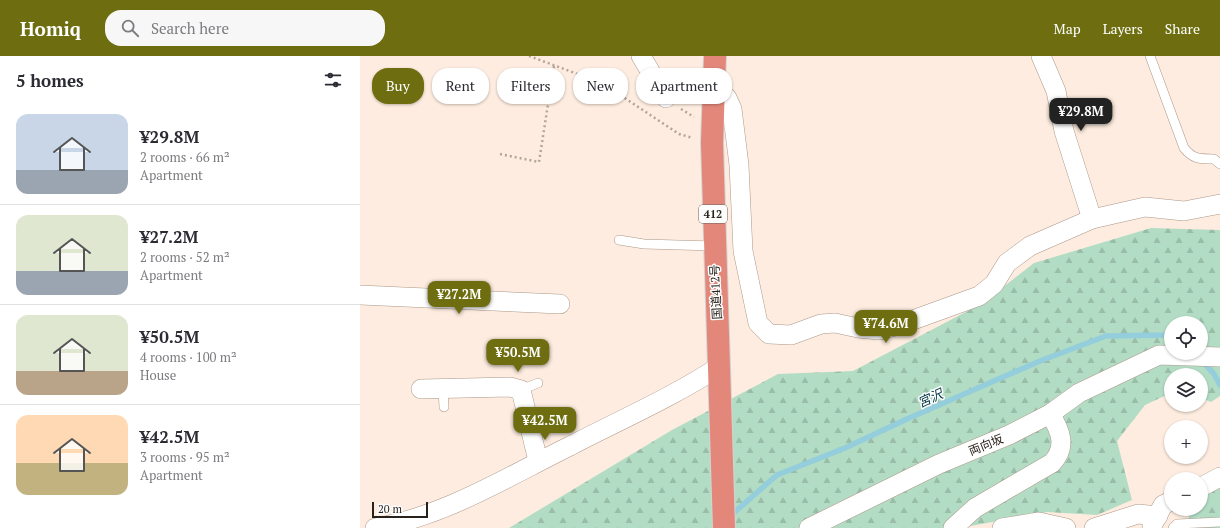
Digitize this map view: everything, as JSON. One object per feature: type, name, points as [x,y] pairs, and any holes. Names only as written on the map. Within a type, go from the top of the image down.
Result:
[{"type":"highway","name":"国道412号","points":[[714,68],[715,56]]},
{"type":"highway","name":"国道412号","points":[[713,104],[714,246],[720,369],[724,528]]},
{"type":"street","points":[[641,56],[648,68]]},
{"type":"street","points":[[1041,56],[1056,91],[1064,131],[1092,219]]},
{"type":"street","points":[[729,104],[732,109],[739,165],[743,251],[758,323],[769,334],[791,335],[821,324],[834,323],[858,328],[879,330],[913,320],[979,296],[994,284],[1007,263],[1030,246],[1092,219],[1145,207],[1184,211],[1219,207]]},
{"type":"street","points":[[360,295],[390,305],[537,312],[560,304]]},
{"type":"street","name":"両向坂","points":[[808,528],[939,464],[1009,435],[1050,414],[1079,393],[1159,355],[1220,357]]},
{"type":"street","points":[[375,528],[392,525],[437,512],[720,369]]},
{"type":"street","points":[[421,389],[443,398],[510,387],[530,387],[538,462]]},
{"type":"street","points":[[953,528],[975,508],[1052,463],[1058,456],[1061,447],[1061,434],[1050,414]]},
{"type":"street","points":[[1208,483],[1220,477]]},
{"type":"street","points":[[1094,528],[1138,514],[1154,522],[1164,505]]},
{"type":"street","points":[[1002,528],[1039,522],[1066,528]]},
{"type":"lane","points":[[1150,56],[1184,148],[1192,156],[1198,159],[1214,159],[1220,164]]},
{"type":"lane","points":[[619,240],[644,244],[714,246]]},
{"type":"lane","points":[[1173,528],[1177,524],[1220,522]]},
{"type":"path","points":[[529,56],[602,83],[679,134],[690,138],[712,133]]},
{"type":"path","points":[[500,154],[539,162],[554,66]]},
{"type":"path","points":[[675,104],[694,117],[712,133]]},
{"type":"green space","points":[[1151,228],[1220,230],[1220,396],[1211,402],[1208,401],[1208,368],[1164,368],[1164,396],[1145,405],[1117,441],[1132,500],[1097,515],[1047,512],[960,528],[509,528],[672,430],[778,374],[853,371],[981,304],[1034,263]]},
{"type":"green space","points":[[1220,478],[1220,528],[1194,528],[1188,516],[1208,516],[1208,485]]},
{"type":"waterway","name":"宮沢","points":[[729,517],[777,475],[845,448],[907,419],[1040,361],[1106,336],[1164,335]]},
{"type":"waterway","name":"宮沢","points":[[1202,361],[1214,374],[1220,385]]}]
